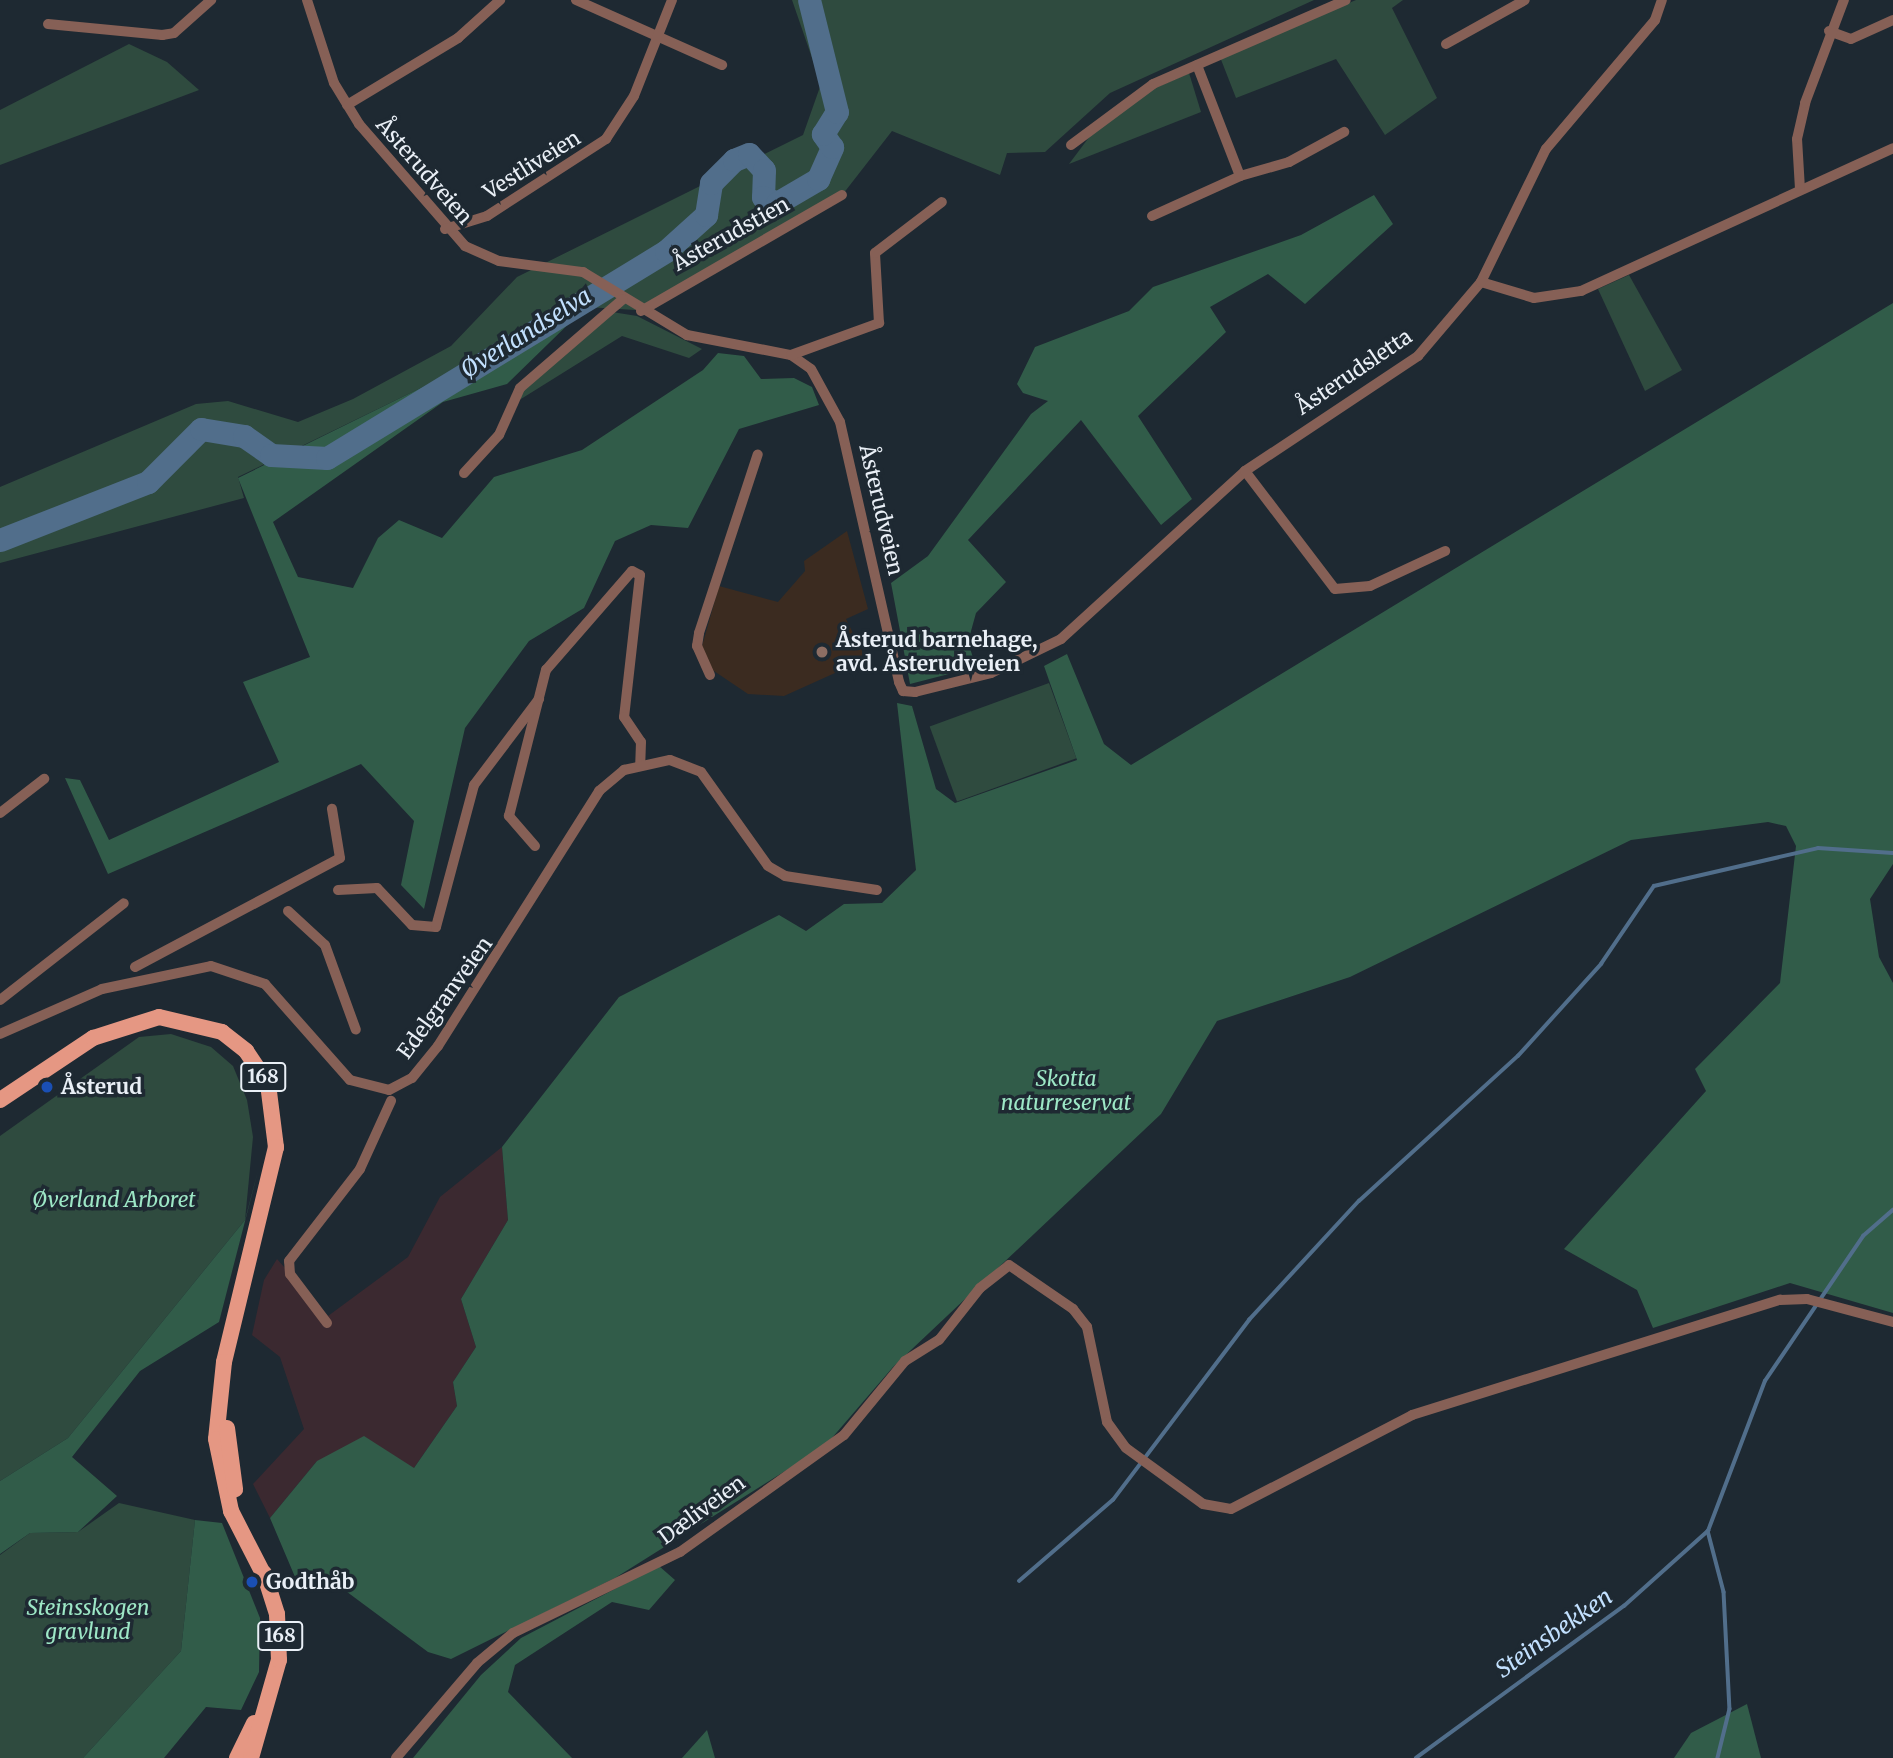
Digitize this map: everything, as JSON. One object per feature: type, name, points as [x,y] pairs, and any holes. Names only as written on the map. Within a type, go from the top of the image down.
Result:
[{"type":"main road","name":"168","points":[[0,1100],[93,1038],[146,1018],[209,1026],[252,1059],[274,1101],[278,1132],[219,1399],[218,1464],[250,1556],[267,1581],[280,1641],[271,1693],[251,1758]]},
{"type":"main road","name":"168","points":[[0,1112],[36,1078]]},
{"type":"main road","name":"168","points":[[237,1758],[271,1693]]},
{"type":"street","points":[[47,24],[162,35],[174,33],[211,0]]},
{"type":"street","name":"Åsterudveien","points":[[307,0],[322,55],[347,105],[378,153],[445,229],[499,261],[593,276],[640,311],[708,342],[791,355],[879,323],[875,253],[942,202]]},
{"type":"street","points":[[347,105],[458,38],[500,0]]},
{"type":"street","points":[[576,0],[722,65]]},
{"type":"street","name":"Vestliveien","points":[[445,229],[487,216],[606,139],[634,96],[672,0]]},
{"type":"street","points":[[1071,145],[1122,102],[1197,65],[1346,0]]},
{"type":"street","points":[[1446,44],[1525,0]]},
{"type":"street","name":"Åsterudsletta","points":[[903,691],[991,673],[1061,639],[1245,471],[1418,356],[1481,282],[1546,149],[1655,20],[1662,0]]},
{"type":"street","points":[[1800,189],[1797,139],[1829,31],[1844,0]]},
{"type":"street","points":[[1829,31],[1852,39],[1893,20]]},
{"type":"street","points":[[1197,65],[1240,176]]},
{"type":"street","points":[[1152,216],[1240,176],[1289,162],[1344,132]]},
{"type":"street","points":[[1481,282],[1534,298],[1581,291],[1893,148]]},
{"type":"street","name":"Åsterudstien","points":[[640,311],[842,195]]},
{"type":"street","points":[[464,472],[499,435],[520,388],[623,299]]},
{"type":"street","name":"Åsterudveien","points":[[791,355],[825,387],[840,422],[903,691]]},
{"type":"street","points":[[710,675],[697,646],[699,633],[758,454]]},
{"type":"street","points":[[1245,471],[1335,589],[1370,586],[1444,551]]},
{"type":"street","points":[[535,846],[509,816],[550,660],[594,621],[627,573],[640,575],[623,698],[624,717],[641,742],[640,766],[670,760],[701,772],[758,854],[785,876],[877,890]]},
{"type":"street","points":[[338,890],[377,888],[412,925],[436,927],[474,785],[542,695]]},
{"type":"street","name":"Edelgranveien","points":[[0,1034],[102,989],[211,966],[265,984],[285,999],[350,1080],[389,1090],[412,1078],[438,1046],[599,791],[624,770],[640,766]]},
{"type":"street","points":[[0,813],[44,779]]},
{"type":"street","points":[[135,967],[340,858],[332,810]]},
{"type":"street","points":[[0,1000],[124,903]]},
{"type":"street","points":[[288,911],[325,945],[356,1030]]},
{"type":"street","points":[[327,1323],[290,1274],[289,1261],[360,1169],[391,1101]]},
{"type":"street","name":"Dæliveien","points":[[396,1758],[477,1663],[513,1633],[680,1552],[844,1435],[905,1361],[939,1340],[980,1288],[1009,1265],[1073,1309],[1087,1327],[1107,1422],[1126,1448],[1203,1504],[1231,1509],[1412,1415],[1780,1300],[1807,1299],[1893,1322]]},
{"type":"shaded area","points":[[847,531],[868,609],[846,619],[866,659],[784,696],[748,694],[711,669],[702,646],[719,586],[778,602],[805,571],[804,561]]},
{"type":"shaded area","points":[[502,1147],[508,1220],[461,1299],[476,1347],[453,1382],[457,1406],[414,1468],[317,1461],[270,1518],[253,1484],[304,1429],[280,1357],[252,1335],[264,1280],[277,1259],[328,1316],[408,1257],[440,1197]]},
{"type":"green space","points":[[792,0],[1314,0],[1110,93],[1045,152],[1007,153],[1000,175],[892,131],[843,194],[635,310],[587,307],[238,477],[244,498],[0,563],[0,487],[196,404],[228,401],[298,422],[353,399],[451,346],[517,277],[803,135],[821,84]]},
{"type":"green space","points":[[1356,0],[1403,0],[1392,8],[1437,98],[1385,135],[1336,59],[1236,98],[1220,57]]},
{"type":"green space","points":[[129,44],[167,62],[199,90],[0,165],[0,110]]},
{"type":"green space","points":[[1189,73],[1201,112],[1069,164],[1096,128],[1135,97]]},
{"type":"green space","points":[[1374,195],[1393,224],[1305,304],[1268,274],[1210,307],[1226,332],[1138,416],[1192,499],[1161,525],[1081,420],[968,540],[1006,582],[976,613],[968,642],[976,667],[910,684],[891,583],[928,556],[1031,414],[1048,401],[1023,393],[1017,384],[1035,347],[1129,311],[1153,287],[1301,235]]},
{"type":"green space","points":[[1629,275],[1682,370],[1645,391],[1598,289]]},
{"type":"green space","name":"Skotta naturreservat","points":[[1893,303],[1893,864],[1870,899],[1879,957],[1893,983],[1893,1313],[1790,1283],[1653,1328],[1637,1290],[1564,1249],[1706,1091],[1695,1069],[1780,983],[1796,846],[1786,826],[1768,822],[1631,840],[1350,977],[1217,1021],[1161,1114],[893,1367],[825,1446],[615,1578],[451,1659],[428,1652],[339,1586],[298,1584],[270,1518],[317,1461],[364,1436],[414,1468],[457,1406],[453,1382],[476,1347],[461,1299],[508,1220],[502,1147],[619,997],[779,915],[806,931],[844,904],[882,903],[916,870],[897,703],[912,706],[936,789],[955,803],[1077,760],[1044,666],[1067,654],[1104,744],[1131,765]]},
{"type":"green space","points":[[587,306],[507,384],[443,402],[273,522],[298,577],[353,588],[378,538],[399,520],[442,538],[494,477],[582,450],[703,370],[718,353],[744,356],[761,379],[794,378],[812,387],[819,405],[739,429],[688,528],[651,525],[615,541],[584,608],[529,641],[465,728],[424,909],[401,885],[414,821],[361,764],[108,874],[65,778],[80,780],[109,840],[279,762],[243,682],[310,657],[238,478]]},
{"type":"green space","points":[[612,312],[637,316],[702,349],[689,358],[622,336],[521,399],[518,394]]},
{"type":"green space","points":[[1049,683],[1076,758],[957,802],[930,726]]},
{"type":"green space","name":"Øverland Arboret","points":[[171,1034],[211,1047],[233,1066],[247,1100],[253,1137],[245,1220],[68,1438],[0,1481],[0,1136],[139,1037]]},
{"type":"green space","points":[[259,1167],[219,1322],[140,1371],[72,1457],[117,1496],[78,1532],[30,1533],[0,1554],[0,1481],[68,1438],[245,1220]]},
{"type":"green space","name":"Steinsskogen gravlund","points":[[119,1503],[195,1520],[181,1651],[83,1758],[0,1758],[0,1555],[30,1533],[78,1532]]},
{"type":"green space","points":[[195,1520],[222,1523],[260,1618],[259,1672],[241,1710],[206,1707],[164,1758],[83,1758],[181,1651]]},
{"type":"green space","points":[[659,1566],[675,1580],[649,1610],[612,1602],[515,1665],[508,1692],[572,1758],[413,1758],[481,1675],[521,1638]]},
{"type":"green space","points":[[1747,1704],[1761,1758],[1674,1758],[1691,1733]]},
{"type":"green space","points":[[707,1730],[715,1758],[682,1758]]},
{"type":"waterway","name":"Øverlandselva","points":[[0,540],[148,482],[201,429],[244,436],[271,455],[327,458],[666,251],[706,215],[711,183],[734,160],[749,154],[764,170],[763,197],[777,203],[818,179],[832,147],[823,134],[837,112],[809,0]]},
{"type":"waterway","points":[[1019,1581],[1113,1500],[1249,1320],[1359,1201],[1518,1056],[1601,964],[1654,886],[1818,848],[1893,853]]},
{"type":"waterway","points":[[1708,1531],[1765,1381],[1863,1236],[1893,1210]]},
{"type":"waterway","points":[[1708,1531],[1724,1592],[1730,1709],[1718,1758]]},
{"type":"waterway","name":"Steinsbekken","points":[[1416,1758],[1624,1606],[1708,1531]]},
{"type":"place","name":"Åsterud barnehage, avd. Åsterudveien","points":[[822,652]]},
{"type":"place","name":"Åsterud","points":[[47,1087]]},
{"type":"place","name":"Godthåb","points":[[252,1582]]}]
